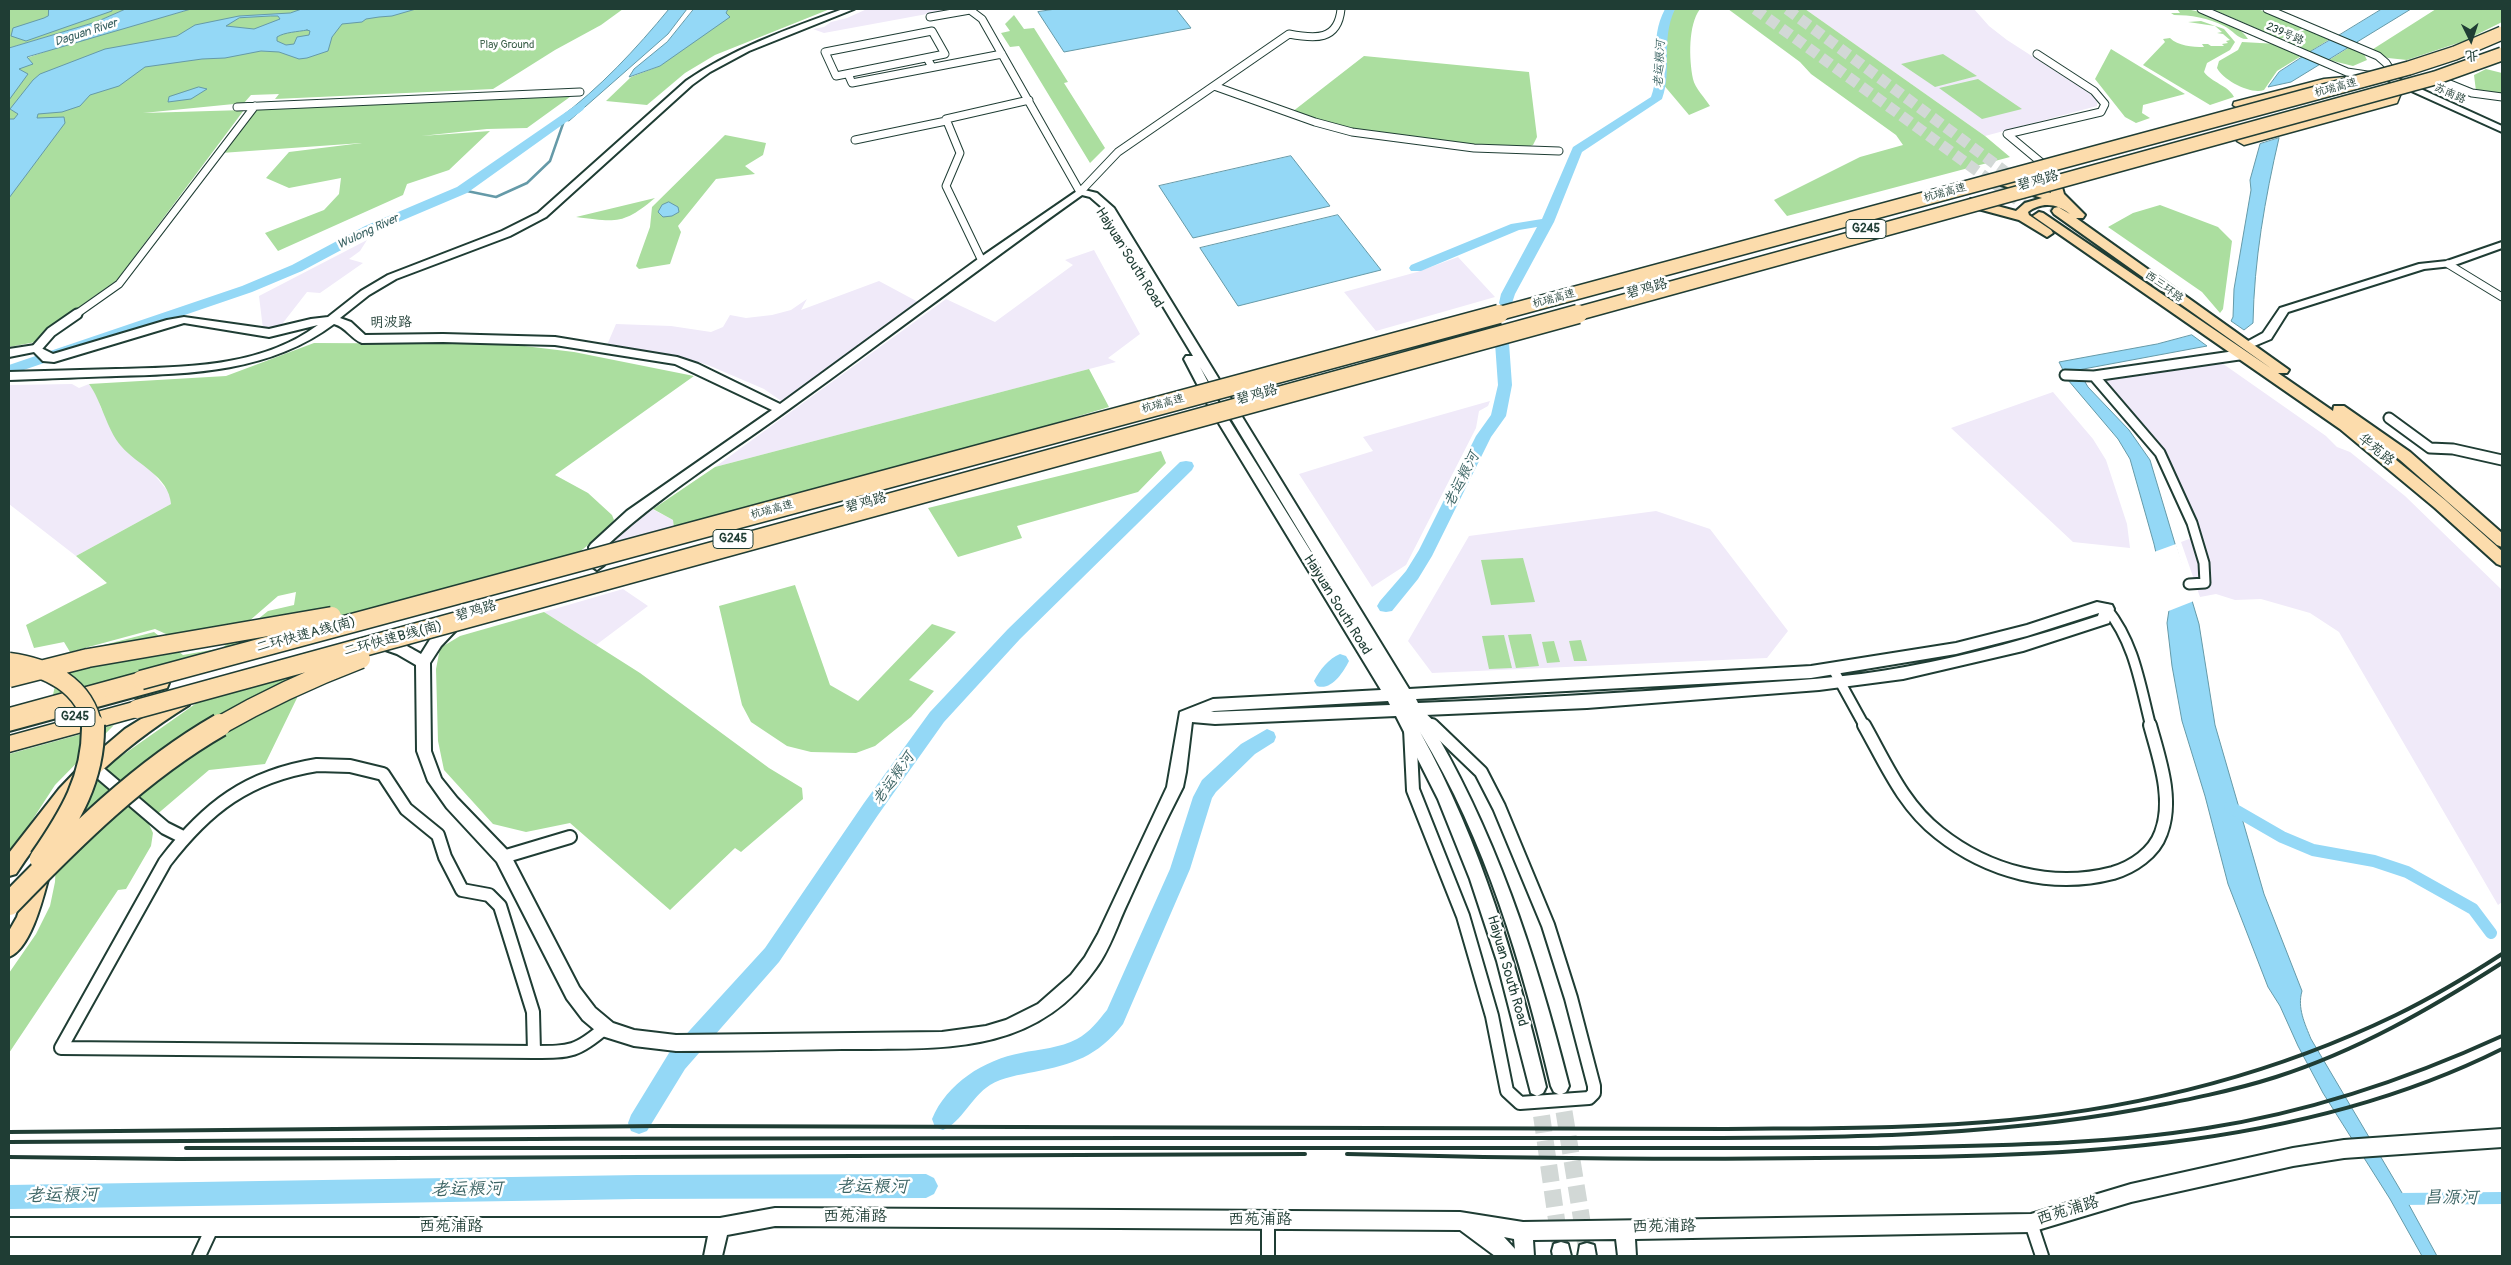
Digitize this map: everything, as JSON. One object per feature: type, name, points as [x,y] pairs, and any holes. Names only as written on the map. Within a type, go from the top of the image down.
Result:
[{"type":"highway","name":"杭瑞高速","points":[[600,560],[2409,68],[2455,54],[2502,33]]},
{"type":"highway","name":"碧鸡路","points":[[2397,80],[2502,39]]},
{"type":"highway","name":"碧鸡路","points":[[239,669],[372,640],[1219,401],[2470,61],[2502,48]]},
{"type":"highway","name":"杭瑞高速","points":[[805,526],[2435,78],[2502,54]]},
{"type":"highway","points":[[1521,308],[1837,212],[2239,105],[2353,76],[2397,80],[2394,100],[2010,205],[1817,248]]},
{"type":"highway","name":"碧鸡路","points":[[239,669],[600,560],[1219,401],[1964,202],[2011,186]]},
{"type":"highway","points":[[9,902],[74,838],[159,766],[216,726],[274,694],[367,657],[805,526]]},
{"type":"highway","name":"二环快速B线(南)","points":[[9,744],[805,526]]},
{"type":"highway","points":[[9,678],[82,660],[292,625],[600,560]]},
{"type":"highway","name":"二环快速A线(南)","points":[[9,716],[600,560]]},
{"type":"highway","points":[[9,662],[42,669],[59,677],[73,688],[86,705],[94,737],[89,772],[72,810],[46,852],[9,902]]},
{"type":"main road","points":[[2051,174],[2053,186],[2062,208]]},
{"type":"main road","points":[[2011,186],[2062,208]]},
{"type":"main road","points":[[2011,186],[2015,207],[2023,216],[2209,340],[2245,348]]},
{"type":"main road","points":[[2023,216],[2024,208],[2029,205],[2048,201],[2062,208]]},
{"type":"main road","points":[[1964,202],[2005,210],[2023,216]]},
{"type":"main road","name":"西三环路","points":[[2062,208],[2245,348]]},
{"type":"main road","name":"西三环路","points":[[2039,216],[2245,348],[2271,362]]},
{"type":"main road","name":"华苑路","points":[[2245,348],[2302,395],[2359,437],[2440,504],[2502,560]]},
{"type":"main road","name":"华苑路","points":[[2271,362],[2405,456],[2502,541]]},
{"type":"main road","points":[[9,868],[51,807],[88,769],[132,733],[172,706],[239,669]]},
{"type":"main road","name":"碧鸡路","points":[[9,724],[239,669]]},
{"type":"main road","name":"碧鸡路","points":[[9,736],[239,669]]},
{"type":"main road","points":[[9,948],[31,908],[54,824],[66,798],[88,769]]},
{"type":"street","points":[[9,376],[225,366],[288,347],[310,336],[333,320],[378,284],[411,269],[513,231],[542,216],[689,83],[712,66],[760,43],[850,9]]},
{"type":"street","points":[[600,560],[596,547],[632,514],[781,409],[982,261],[1080,192],[1118,152],[1289,34],[1316,38],[1333,30],[1338,25],[1341,9]]},
{"type":"street","name":"239号路","points":[[2201,9],[2347,72],[2397,80]]},
{"type":"street","points":[[2267,9],[2378,56],[2386,63],[2397,80]]},
{"type":"street","points":[[930,17],[970,10],[982,19],[1080,192]]},
{"type":"street","points":[[932,31],[945,54],[927,58],[836,76],[824,52],[932,31]]},
{"type":"street","points":[[848,74],[852,83],[1002,54]]},
{"type":"street","points":[[2037,54],[2094,91],[2105,104],[2101,112],[2065,121],[2046,123],[2007,134],[2051,174]]},
{"type":"street","points":[[927,58],[932,67]]},
{"type":"street","points":[[2435,78],[2472,93],[2502,98]]},
{"type":"street","name":"苏南路","points":[[2397,80],[2502,127]]},
{"type":"street","points":[[1214,86],[1324,125],[1352,132],[1474,148],[1559,150]]},
{"type":"street","points":[[238,106],[580,92]]},
{"type":"street","points":[[855,140],[946,121],[952,116],[1029,100]]},
{"type":"street","points":[[42,352],[51,332],[120,284],[255,106]]},
{"type":"street","points":[[946,121],[960,149],[958,161],[946,181],[946,186],[982,261]]},
{"type":"street","name":"Haiyuan South Road","points":[[1080,192],[1100,208],[1202,380],[1219,401],[1407,709],[1464,798],[1498,875],[1528,962],[1560,1086]]},
{"type":"street","points":[[2065,375],[2089,375],[2245,348],[2267,336],[2284,310],[2423,266],[2448,264],[2502,245]]},
{"type":"street","points":[[2448,264],[2502,296]]},
{"type":"street","points":[[9,353],[42,352],[70,354],[179,321],[269,333],[311,322],[333,320]]},
{"type":"street","name":"明波路","points":[[333,320],[346,324],[362,339],[443,338],[555,341],[677,361],[694,367],[781,409]]},
{"type":"street","points":[[2089,375],[2160,453],[2192,524],[2204,563],[2205,583],[2189,584]]},
{"type":"street","points":[[2389,418],[2430,448],[2453,449],[2502,460]]},
{"type":"street","points":[[1185,716],[1215,718],[1587,702],[1836,675],[1926,668],[2023,646],[2104,619],[2107,610],[2121,624],[2133,651],[2160,766],[2166,809],[2162,832],[2154,845],[2130,867],[2107,876],[2079,880],[2059,880],[2025,875],[1969,853],[1942,836],[1919,815],[1900,791],[1836,675]]},
{"type":"street","points":[[463,615],[436,642],[423,662],[424,751],[434,780],[452,803],[494,845],[503,857],[574,993],[589,1014],[606,1027],[634,1038],[676,1042],[942,1040],[975,1038],[1003,1030],[1030,1018],[1055,1001],[1092,962],[1175,787],[1179,772],[1185,716]]},
{"type":"street","points":[[372,640],[402,650],[423,662]]},
{"type":"street","points":[[1185,716],[1213,705],[1760,676],[1836,675]]},
{"type":"street","points":[[1407,709],[1482,772],[1517,846],[1548,926],[1571,998],[1594,1086],[1594,1093],[1589,1098],[1520,1103],[1512,1098],[1507,1091],[1492,1016],[1463,916],[1413,790],[1410,726]]},
{"type":"street","name":"Haiyuan South Road","points":[[1407,709],[1410,726],[1458,827],[1490,912],[1520,1012],[1537,1087]]},
{"type":"street","points":[[534,1052],[533,1012],[500,906],[489,895],[462,890],[445,857],[438,835],[406,809],[382,774],[346,765],[297,767],[243,787],[207,814],[183,837],[166,862],[61,1048],[534,1052],[566,1052],[585,1045],[606,1027]]},
{"type":"street","points":[[88,769],[165,828],[183,837]]},
{"type":"street","points":[[503,857],[570,837]]},
{"type":"street","name":"西苑浦路","points":[[9,1227],[720,1227],[775,1217],[1460,1221],[1523,1231],[2030,1223],[2131,1192],[2293,1157],[2344,1149],[2502,1138]]},
{"type":"street","points":[[1268,1220],[1268,1256]]},
{"type":"street","points":[[1460,1221],[1485,1235],[1508,1256]]},
{"type":"street","points":[[2030,1223],[2042,1256]]},
{"type":"street","points":[[713,1256],[720,1227]]},
{"type":"street","points":[[199,1256],[212,1228]]},
{"type":"street","points":[[1624,1228],[1627,1256]]},
{"type":"street","points":[[1523,1231],[1525,1256]]},
{"type":"shaded area","points":[[867,9],[954,9],[824,33],[813,29],[824,27],[831,22],[847,18]]},
{"type":"shaded area","points":[[1805,9],[1974,9],[1989,26],[2007,40],[2097,98],[2097,106],[1985,136]]},
{"type":"shaded area","points":[[367,240],[360,251],[349,259],[363,263],[320,293],[307,292],[279,328],[263,329],[259,296]]},
{"type":"shaded area","points":[[1094,250],[1140,334],[1108,358],[1116,362],[715,467],[946,299],[995,322],[1073,265],[1065,260]]},
{"type":"shaded area","points":[[1458,257],[1495,297],[1376,331],[1344,292],[1417,272]]},
{"type":"shaded area","points":[[879,281],[920,303],[784,403],[764,389],[708,365],[688,359],[607,345],[616,324],[671,326],[711,332],[723,327],[730,315],[746,318],[772,315],[791,310],[807,299],[801,310]]},
{"type":"shaded area","points":[[2219,361],[2326,436],[2337,447],[2350,452],[2405,496],[2502,590],[2502,902],[2498,905],[2339,632],[2310,613],[2261,599],[2235,600],[2216,594],[2200,597],[2181,542],[2197,536],[2161,455],[2099,381],[2108,375]]},
{"type":"shaded area","points":[[72,384],[79,388],[89,384],[97,395],[101,408],[121,446],[149,468],[170,494],[171,504],[76,556],[9,504],[9,385]]},
{"type":"shaded area","points":[[2053,392],[2093,439],[2106,460],[2127,524],[2130,548],[2073,542],[1951,428]]},
{"type":"shaded area","points":[[1490,401],[1488,406],[1479,411],[1476,428],[1406,565],[1372,587],[1299,474],[1373,451],[1363,437]]},
{"type":"shaded area","points":[[650,508],[673,520],[674,529],[614,546],[613,541]]},
{"type":"shaded area","points":[[1656,511],[1710,529],[1788,631],[1767,658],[1432,673],[1408,641],[1469,536]]},
{"type":"shaded area","points":[[623,589],[648,606],[596,645],[544,612]]},
{"type":"green space","points":[[9,9],[126,9],[96,22],[9,48]]},
{"type":"green space","name":"Play Ground","points":[[191,9],[623,9],[601,25],[555,50],[493,89],[275,99],[279,94],[251,95],[244,103],[143,113],[244,110],[117,280],[48,329],[36,342],[9,347],[9,64],[62,46]]},
{"type":"green space","points":[[728,9],[830,9],[715,55],[685,73],[647,105],[606,101],[631,77],[660,66]]},
{"type":"green space","points":[[1675,9],[1700,9],[1691,33],[1691,62],[1694,82],[1710,106],[1689,115],[1662,83],[1668,19]]},
{"type":"green space","points":[[1728,9],[1805,9],[1985,136],[2010,157],[1787,216],[1774,200],[1860,157],[1903,145],[1896,135],[1811,74],[1800,62]]},
{"type":"green space","points":[[2177,9],[2186,9],[2216,16],[2235,26],[2248,39],[2241,38],[2218,23],[2193,16],[2174,15],[2171,13],[2180,13]]},
{"type":"green space","points":[[2212,9],[2258,9],[2304,28],[2281,39]]},
{"type":"green space","points":[[2436,9],[2502,9],[2502,22],[2464,41],[2407,60],[2388,58],[2370,51]]},
{"type":"green space","points":[[1014,15],[1024,29],[1034,28],[1068,82],[1064,83],[1105,148],[1090,163],[1019,46],[1010,47],[1001,33],[1010,31],[1005,24]]},
{"type":"green space","points":[[2201,21],[2224,29],[2235,42],[2230,50],[2207,63],[2204,72],[2228,90],[2234,97],[2210,105],[2143,65],[2165,42],[2163,39],[2170,38],[2181,44],[2195,47],[2204,47],[2202,44],[2224,46],[2222,44],[2228,43],[2226,41],[2230,40],[2223,34],[2217,33],[2222,32],[2215,26],[2188,22]]},
{"type":"green space","points":[[2307,29],[2330,39],[2309,52],[2282,40]]},
{"type":"green space","points":[[2242,42],[2278,44],[2303,55],[2277,71],[2264,90],[2252,90],[2231,82],[2217,68],[2219,61],[2238,50]]},
{"type":"green space","points":[[2350,47],[2364,54],[2367,60],[2353,66],[2329,60]]},
{"type":"green space","points":[[2111,49],[2185,94],[2143,105],[2142,113],[2150,118],[2136,123],[2125,117],[2095,79]]},
{"type":"green space","points":[[1943,54],[1977,76],[1935,87],[1901,64]]},
{"type":"green space","points":[[1364,56],[1529,72],[1537,137],[1533,145],[1522,149],[1468,146],[1353,131],[1292,112]]},
{"type":"green space","points":[[2486,69],[2502,73],[2502,96],[2476,91],[2474,75]]},
{"type":"green space","points":[[1978,79],[2022,109],[1982,119],[1939,88]]},
{"type":"green space","points":[[574,94],[527,128],[487,129],[421,136],[490,131],[449,170],[407,184],[403,195],[278,251],[265,233],[324,210],[339,194],[341,178],[289,188],[266,178],[289,152],[362,143],[221,153],[256,108]]},
{"type":"green space","points":[[725,135],[766,143],[763,155],[745,166],[755,174],[716,179],[678,226],[681,232],[670,264],[639,269],[636,266],[650,227],[652,207]]},
{"type":"green space","points":[[655,198],[635,213],[618,219],[601,220],[576,217]]},
{"type":"green space","points":[[2160,205],[2218,227],[2232,241],[2223,309],[2220,313],[2202,292],[2108,227],[2133,213]]},
{"type":"green space","points":[[314,343],[508,344],[574,352],[694,376],[555,475],[588,493],[612,515],[614,520],[607,529],[576,555],[53,695],[61,656],[154,632],[183,655],[222,648],[268,611],[294,605],[296,592],[278,596],[240,629],[179,640],[155,629],[70,652],[64,642],[34,648],[26,625],[107,583],[76,556],[171,504],[169,494],[159,478],[128,453],[116,439],[89,384],[226,376]]},
{"type":"green space","points":[[1089,369],[1109,407],[956,453],[674,528],[673,520],[653,509],[715,467]]},
{"type":"green space","points":[[1161,451],[1166,463],[1138,492],[1017,526],[1022,538],[958,557],[928,508]]},
{"type":"green space","points":[[1523,558],[1535,602],[1491,605],[1481,560]]},
{"type":"green space","points":[[795,585],[830,685],[858,701],[932,624],[956,632],[909,680],[934,691],[911,717],[875,746],[856,753],[811,752],[787,746],[751,722],[742,705],[719,606]]},
{"type":"green space","points":[[544,612],[640,673],[769,768],[802,788],[803,799],[741,852],[735,848],[670,910],[570,823],[526,832],[493,824],[444,770],[438,741],[436,669],[440,648],[460,636]]},
{"type":"green space","points":[[1531,634],[1539,666],[1516,668],[1508,635]]},
{"type":"green space","points":[[1504,635],[1512,668],[1489,669],[1482,636]]},
{"type":"green space","points":[[1581,640],[1587,661],[1574,661],[1569,641]]},
{"type":"green space","points":[[1554,641],[1560,662],[1547,663],[1542,642]]},
{"type":"green space","points":[[300,673],[297,698],[265,764],[209,770],[148,822],[153,833],[151,846],[126,889],[118,890],[9,1053],[9,973],[36,934],[50,906],[55,882],[57,841],[86,788],[110,764],[198,702]]},
{"type":"green space","points":[[114,725],[55,785],[9,856],[9,754]]},
{"type":"water","points":[[49,9],[112,9],[112,11],[26,41],[11,36],[13,28],[48,16]]},
{"type":"water","name":"Daguan River","points":[[126,9],[191,9],[27,57],[33,64],[19,69],[28,74],[9,100],[9,48],[96,22]]},
{"type":"water","points":[[302,9],[416,9],[392,16],[342,24],[332,37],[328,51],[307,58],[299,59],[279,52],[261,51],[225,58],[202,59],[145,67],[119,86],[90,95],[80,106],[62,112],[38,114],[37,118],[64,117],[65,123],[9,198],[9,119],[14,119],[18,114],[10,109],[40,74],[105,49],[177,36],[195,25],[239,16],[290,13]],"holes":[[[278,16],[280,19],[254,29],[226,26],[239,18]],[[310,31],[309,35],[297,37],[294,44],[286,45],[277,41],[277,37],[280,35]]]},
{"type":"water","points":[[669,9],[687,9],[668,34],[569,121],[558,119],[617,67]]},
{"type":"water","points":[[694,9],[728,9],[726,13],[730,17],[660,66],[629,77],[634,69],[667,42]]},
{"type":"water","points":[[1056,9],[1176,9],[1191,28],[1064,52],[1038,12]]},
{"type":"water","points":[[2382,9],[2411,9],[2357,42],[2358,44],[2338,36]]},
{"type":"water","points":[[2332,39],[2349,47],[2328,60],[2310,52]]},
{"type":"water","points":[[2304,56],[2322,63],[2291,82],[2268,87],[2279,72]]},
{"type":"water","points":[[199,87],[207,89],[191,99],[168,102],[169,97]]},
{"type":"water","points":[[2279,138],[2261,230],[2253,323],[2244,330],[2231,321],[2233,317],[2234,289],[2251,190],[2250,180],[2260,144]]},
{"type":"water","points":[[1291,156],[1330,206],[1193,238],[1159,186]]},
{"type":"water","points":[[669,202],[678,207],[679,212],[672,216],[663,217],[658,212],[662,205]]},
{"type":"water","points":[[1338,215],[1381,270],[1238,306],[1200,248]]},
{"type":"water","points":[[2192,335],[2207,346],[2078,370],[2088,387],[2129,430],[2150,460],[2199,624],[2215,725],[2264,894],[2302,991],[2300,1004],[2304,1022],[2311,1039],[2408,1203],[2437,1256],[2422,1256],[2390,1199],[2323,1093],[2298,1046],[2280,1006],[2268,987],[2228,884],[2205,796],[2182,721],[2172,666],[2167,623],[2169,610],[2154,544],[2130,459],[2118,439],[2068,380],[2059,362],[2157,344]]},
{"type":"pier","points":[[2176,544],[2194,601],[2166,612],[2154,552]]},
{"type":"waterway","name":"老运粮河","points":[[1547,222],[1577,150],[1656,99],[1660,82],[1661,35],[1670,9]]},
{"type":"waterway","name":"Wulong River","points":[[9,370],[247,289],[297,268],[370,229],[462,190],[579,107]]},
{"type":"waterway","points":[[462,190],[496,197],[527,183],[550,161],[565,118]]},
{"type":"waterway","name":"老运粮河","points":[[1416,268],[1516,227],[1547,222]]},
{"type":"waterway","name":"老运粮河","points":[[1506,303],[1508,294],[1547,222]]},
{"type":"waterway","name":"老运粮河","points":[[1386,606],[1412,575],[1426,552],[1484,436],[1498,416],[1505,385],[1502,343]]},
{"type":"waterway","name":"老运粮河","points":[[639,1123],[677,1061],[772,955],[871,809],[937,717],[1014,634],[1186,466]]},
{"type":"waterway","name":"老运粮河","points":[[1323,681],[1340,661]]},
{"type":"waterway","name":"老运粮河","points":[[943,1119],[966,1091],[983,1077],[1019,1064],[1054,1058],[1070,1053],[1086,1046],[1101,1034],[1115,1017],[1180,869],[1203,797],[1209,786],[1248,749],[1267,737]]},
{"type":"waterway","points":[[2230,807],[2282,837],[2313,850],[2374,861],[2407,872],[2473,909],[2491,933]]},
{"type":"waterway","name":"老运粮河","points":[[9,1197],[637,1187],[926,1186]]},
{"type":"waterway","name":"昌源河","points":[[2400,1199],[2502,1198]]},
{"type":"tunnel","points":[[1755,9],[2039,216]]},
{"type":"tunnel","points":[[1787,9],[2058,211]]},
{"type":"tunnel","points":[[1560,1087],[1587,1252]]},
{"type":"tunnel","points":[[1538,1091],[1561,1251]]},
{"type":"railway","points":[[9,1132],[661,1126],[1726,1129],[1868,1128],[1975,1123],[2060,1114],[2110,1106],[2208,1084],[2256,1070],[2350,1036],[2396,1015],[2450,986],[2502,954]]},
{"type":"railway","points":[[9,1142],[715,1138],[1771,1138],[1894,1135],[1956,1131],[2079,1119],[2140,1109],[2192,1099],[2276,1077],[2335,1055],[2392,1028],[2448,997],[2502,963]]},
{"type":"railway","points":[[186,1148],[1872,1148],[2040,1144],[2166,1134],[2283,1113],[2395,1080],[2502,1036]]},
{"type":"railway","points":[[1347,1154],[1465,1157],[1758,1159],[1992,1155],[2080,1151],[2167,1143],[2254,1129],[2339,1110],[2422,1084],[2502,1049]]},
{"type":"railway","points":[[9,1157],[178,1159],[1305,1154]]}]
